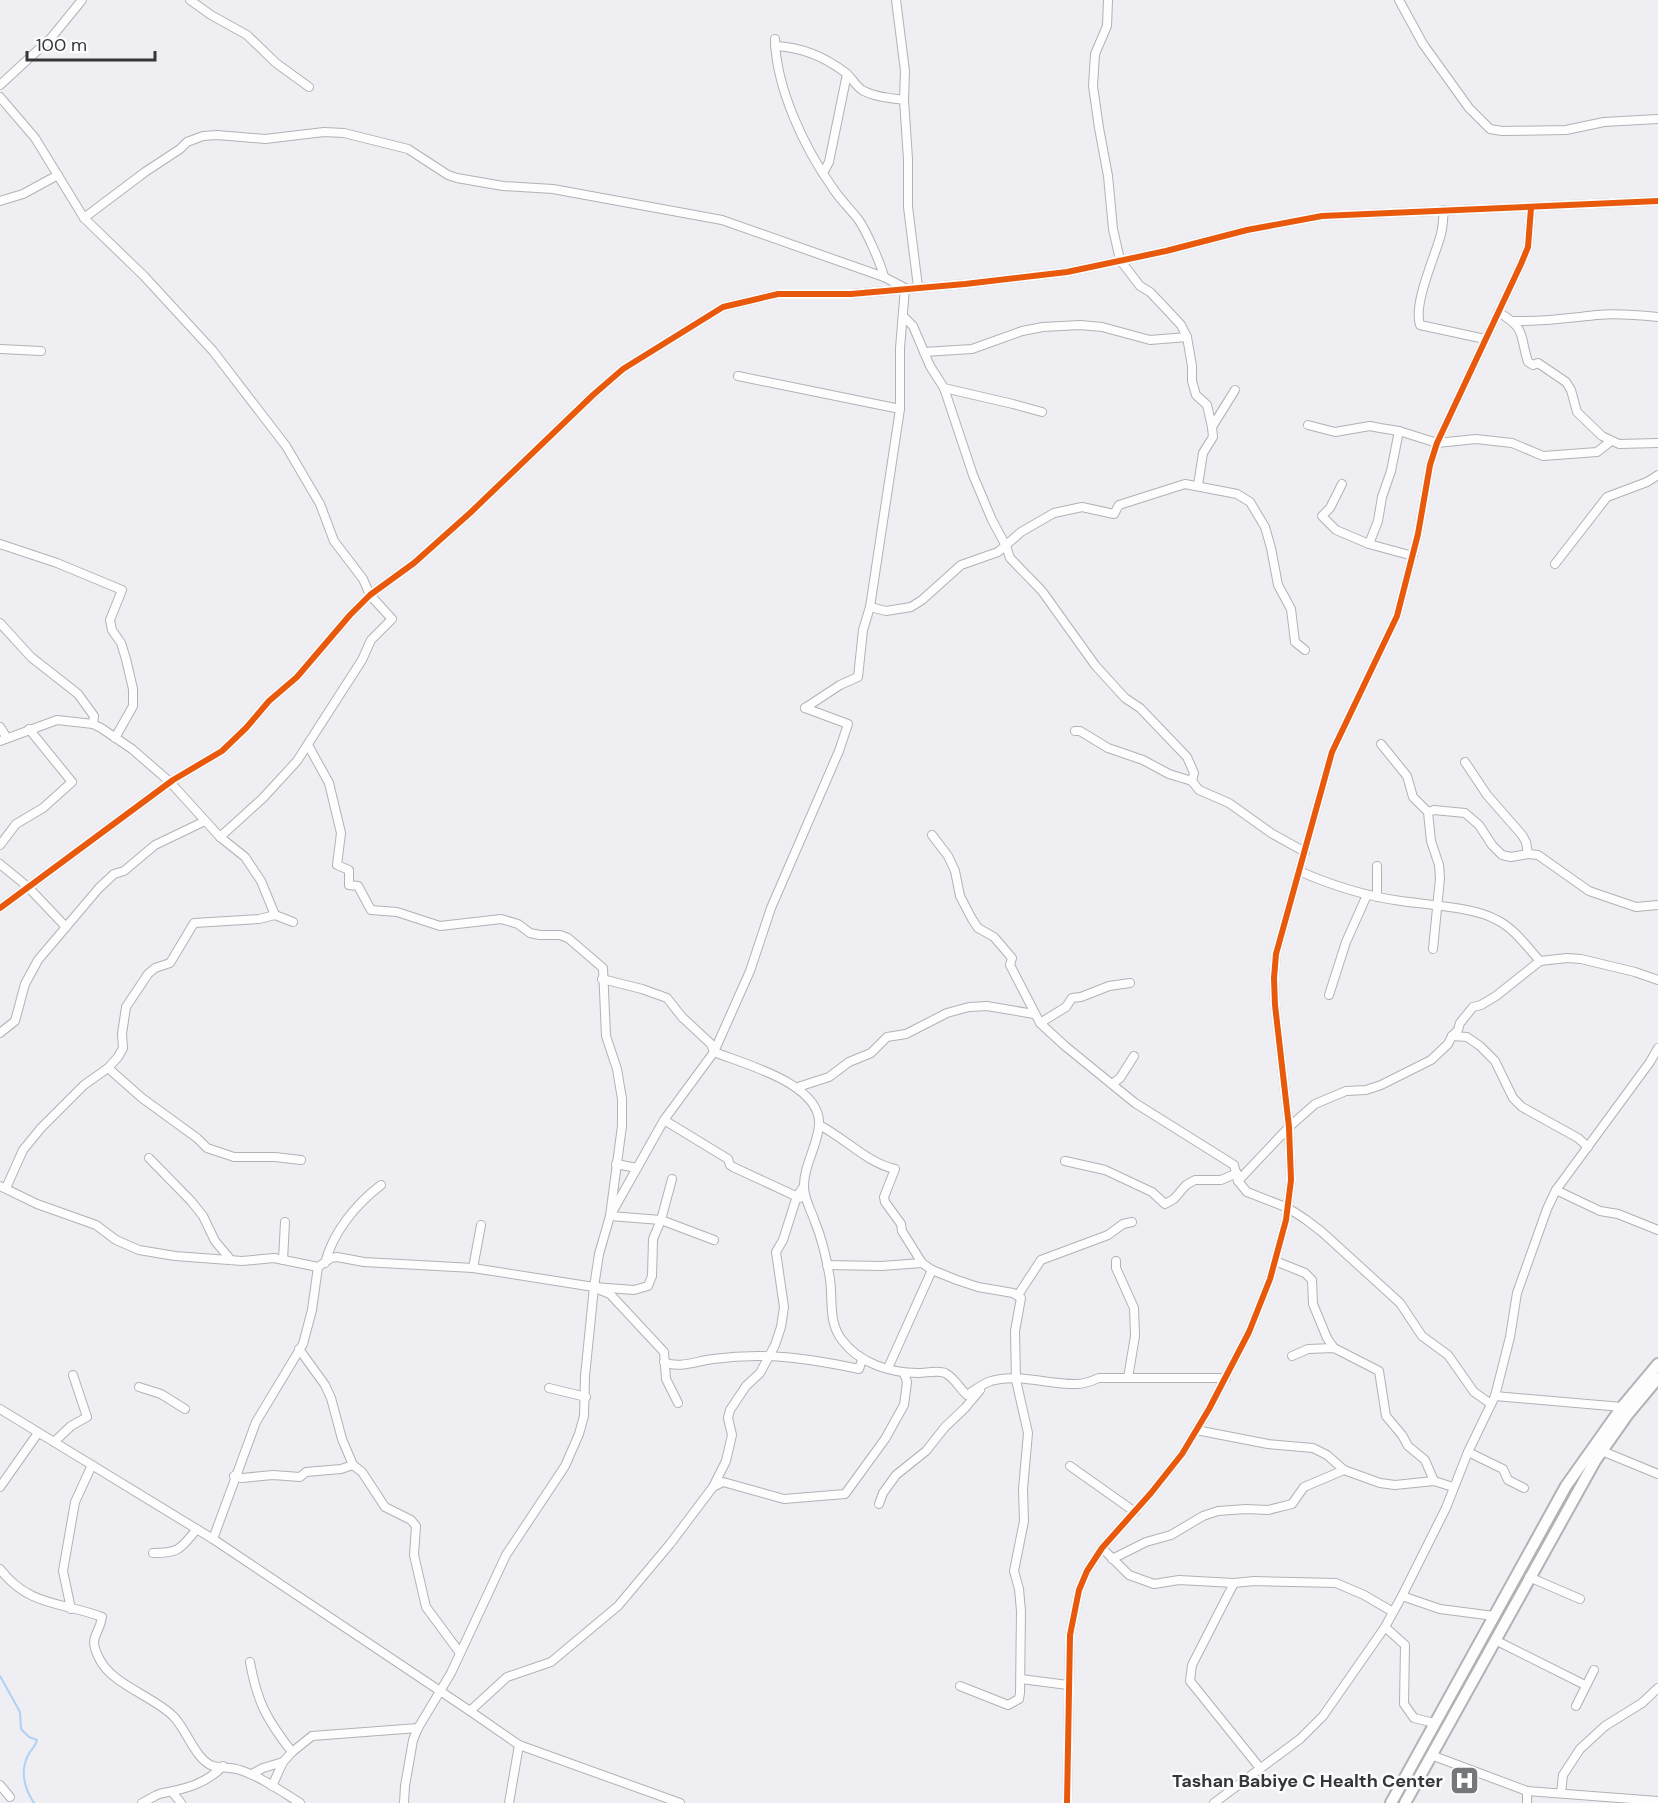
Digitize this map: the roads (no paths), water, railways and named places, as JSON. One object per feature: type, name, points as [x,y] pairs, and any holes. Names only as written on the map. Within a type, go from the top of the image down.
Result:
[{"type":"street","points":[[0,85],[51,38],[82,0]]},
{"type":"street","points":[[190,0],[247,35],[276,63],[309,87]]},
{"type":"street","points":[[896,0],[905,70],[908,207],[918,287]]},
{"type":"street","points":[[1108,0],[1107,26],[1095,54],[1094,86],[1098,128],[1108,176],[1113,229],[1120,261],[1140,286],[1150,292],[1180,325],[1187,337],[1192,381],[1196,395],[1207,405],[1213,437],[1203,453],[1197,485]]},
{"type":"street","points":[[1399,0],[1429,52],[1469,108],[1490,129],[1502,131],[1566,130],[1604,122],[1658,118]]},
{"type":"street","points":[[884,277],[862,224],[832,188],[803,140],[780,77],[775,42],[824,59],[847,74],[862,90],[904,100]]},
{"type":"street","points":[[823,173],[829,162],[847,74]]},
{"type":"street","points":[[0,97],[35,138],[84,218],[144,276],[213,351],[253,402],[291,454],[320,504],[334,541],[363,579],[370,595],[392,619],[371,640],[362,660],[297,761],[263,798],[220,837]]},
{"type":"street","points":[[84,218],[187,142],[202,136],[265,139],[300,137],[324,132],[344,133],[408,149],[448,175],[458,178],[503,186],[553,189],[722,220],[884,277],[905,288]]},
{"type":"street","points":[[0,201],[23,194],[58,175]]},
{"type":"street","points":[[0,908],[170,782],[222,751],[269,701],[297,677],[370,595],[414,563],[470,513],[593,394],[623,369],[723,307],[778,294],[851,294],[1067,272],[1247,230],[1322,216],[1658,201]]},
{"type":"street","points":[[1067,1803],[1070,1635],[1079,1590],[1087,1571],[1102,1548],[1182,1454],[1226,1378],[1249,1332],[1270,1279],[1288,1208],[1291,1180],[1289,1127],[1274,978],[1276,954],[1332,752],[1397,616],[1413,556],[1430,465],[1437,443],[1528,247],[1531,208]]},
{"type":"street","points":[[1444,210],[1441,232],[1423,291],[1418,318],[1420,325],[1485,339]]},
{"type":"street","points":[[610,1216],[664,1120],[714,1052],[750,971],[771,908],[839,751],[848,724],[805,708],[840,685],[858,677],[862,630],[870,607],[900,409],[900,348],[905,288]]},
{"type":"street","points":[[1498,312],[1513,321],[1522,333],[1528,362],[1538,363],[1566,382],[1571,390],[1577,412],[1602,436],[1619,444],[1658,443]]},
{"type":"street","points":[[1513,321],[1630,314],[1658,317]]},
{"type":"street","points":[[903,316],[913,326],[944,388],[973,475],[1010,558],[1042,591],[1095,665],[1125,698],[1140,708],[1187,757],[1194,773],[1192,781]]},
{"type":"street","points":[[924,352],[972,349],[1022,331],[1043,327],[1080,325],[1102,327],[1150,340],[1187,337]]},
{"type":"street","points":[[0,349],[40,351]]},
{"type":"street","points":[[738,376],[900,409]]},
{"type":"street","points":[[944,388],[1042,412]]},
{"type":"street","points":[[1212,427],[1235,390]]},
{"type":"street","points":[[1308,425],[1335,432],[1359,430],[1370,426],[1399,431],[1437,443],[1476,439],[1512,442],[1543,456],[1597,452],[1611,441]]},
{"type":"street","points":[[1369,544],[1378,521],[1399,431]]},
{"type":"street","points":[[1556,564],[1607,497],[1647,482],[1658,475]]},
{"type":"street","points":[[870,607],[886,610],[910,607],[922,600],[961,565],[998,552],[1021,532],[1054,513],[1082,507],[1114,514],[1119,505],[1135,499],[1185,484],[1197,485],[1237,494],[1250,502],[1265,527],[1278,585],[1291,609],[1295,642],[1305,650]]},
{"type":"street","points":[[1342,484],[1330,508],[1323,516],[1336,530],[1369,544],[1413,556]]},
{"type":"street","points":[[0,544],[57,563],[122,590],[110,620],[112,630],[121,643],[126,659],[133,689],[133,706],[116,738]]},
{"type":"street","points":[[0,623],[31,657],[78,694],[94,716],[93,724]]},
{"type":"street","points":[[0,727],[4,739],[57,720],[93,724],[116,738],[170,782],[220,837],[245,857],[261,881],[275,915]]},
{"type":"street","points":[[0,845],[16,824],[43,808],[72,782],[29,729]]},
{"type":"street","points":[[1076,731],[1080,731],[1108,748],[1143,760],[1169,774],[1192,781],[1199,790],[1229,803],[1271,833],[1305,852]]},
{"type":"street","points":[[1381,744],[1407,776],[1413,797],[1428,812],[1431,841],[1439,865],[1438,906],[1433,949]]},
{"type":"street","points":[[308,745],[329,783],[341,833],[337,865],[349,870],[350,885],[358,886],[371,910],[397,912],[440,926],[501,919],[518,924],[530,933],[560,935],[568,938],[603,968],[606,1036],[617,1069],[622,1099],[622,1126],[610,1216],[599,1254],[594,1287],[582,1425],[565,1466],[506,1555],[460,1653],[418,1728],[412,1746],[404,1803]]},
{"type":"street","points":[[1465,762],[1487,795],[1522,835],[1528,854]]},
{"type":"street","points":[[1428,812],[1434,810],[1465,813],[1479,825],[1491,845],[1502,855],[1511,857],[1538,855],[1589,891],[1636,907],[1658,905]]},
{"type":"street","points":[[0,1033],[15,1021],[30,972],[51,942],[99,888],[114,874],[124,871],[155,845],[205,821]]},
{"type":"street","points":[[932,835],[948,856],[955,871],[960,896],[972,920],[978,928],[994,938],[1012,958],[1010,965],[1040,1023],[1135,1103],[1234,1165],[1237,1177],[1247,1192],[1288,1208],[1322,1232],[1400,1303],[1422,1336],[1448,1355],[1474,1392],[1493,1400],[1622,1407]]},
{"type":"street","points":[[0,864],[28,887],[66,927]]},
{"type":"street","points":[[1377,866],[1377,897]]},
{"type":"street","points":[[1299,871],[1367,896],[1438,906],[1491,917],[1511,929],[1540,961]]},
{"type":"street","points":[[1329,995],[1346,942],[1367,896]]},
{"type":"street","points":[[292,922],[275,915],[252,920],[194,923],[170,963],[155,968],[141,982],[126,1007],[123,1048],[108,1068],[84,1084],[41,1128],[23,1150],[3,1187],[37,1204],[96,1225],[116,1239],[139,1250],[175,1256],[231,1260],[274,1258],[321,1265],[337,1257],[364,1262],[473,1268],[594,1287],[634,1290],[648,1286],[652,1276],[653,1239],[661,1221],[672,1179]]},
{"type":"street","points":[[1065,1161],[1105,1170],[1152,1192],[1165,1204],[1195,1180],[1221,1180],[1237,1177],[1314,1104],[1330,1096],[1381,1085],[1431,1060],[1448,1044],[1460,1023],[1473,1007],[1496,996],[1540,961],[1581,959],[1658,980]]},
{"type":"street","points":[[602,979],[667,998],[682,1017],[711,1044],[714,1052],[779,1077],[798,1087],[814,1107],[819,1125],[804,1186],[806,1203],[816,1223],[827,1265],[831,1314],[835,1327],[840,1339],[862,1360],[904,1373],[942,1372],[953,1377],[967,1395],[989,1381],[1016,1380],[1075,1385],[1099,1378],[1226,1378]]},
{"type":"street","points":[[1040,1023],[1066,1007],[1072,998],[1081,997],[1109,986],[1130,984]]},
{"type":"street","points":[[798,1087],[829,1077],[849,1062],[871,1053],[886,1037],[906,1034],[947,1013],[969,1007],[987,1006],[1034,1014]]},
{"type":"street","points":[[1452,1036],[1467,1038],[1480,1046],[1495,1061],[1513,1098],[1522,1107],[1578,1138],[1588,1147]]},
{"type":"street","points":[[1214,1803],[1299,1739],[1323,1716],[1385,1627],[1446,1508],[1468,1452],[1493,1400],[1510,1337],[1517,1293],[1547,1209],[1556,1190],[1654,1061],[1658,1048]]},
{"type":"street","points":[[1112,1084],[1120,1078],[1134,1056]]},
{"type":"street","points":[[108,1068],[142,1098],[197,1138],[207,1148],[234,1157],[275,1156],[301,1160]]},
{"type":"street","points":[[664,1120],[728,1159],[733,1167],[797,1196],[806,1203]]},
{"type":"street","points":[[819,1125],[860,1150],[869,1159],[895,1169],[884,1197],[885,1202],[901,1224],[902,1231],[922,1263],[932,1270],[978,1287],[1018,1295],[1021,1298],[1015,1331],[1016,1380],[1028,1434],[1023,1489],[1024,1521],[1014,1571],[1019,1588],[1021,1611],[1019,1699],[1008,1705],[960,1686]]},
{"type":"street","points":[[149,1158],[191,1201],[215,1241],[231,1260]]},
{"type":"street","points":[[616,1164],[637,1168]]},
{"type":"street","points":[[213,1539],[234,1476],[256,1422],[303,1344],[321,1265],[330,1245],[357,1206],[381,1185]]},
{"type":"street","points":[[470,1711],[507,1677],[551,1662],[618,1606],[670,1544],[713,1487],[726,1461],[732,1435],[728,1418],[730,1410],[746,1386],[760,1373],[781,1326],[784,1307],[776,1252],[783,1240],[797,1196],[804,1186]]},
{"type":"street","points":[[1556,1190],[1600,1211],[1618,1214],[1658,1230]]},
{"type":"street","points":[[610,1216],[661,1221],[714,1240]]},
{"type":"street","points":[[283,1260],[285,1222]]},
{"type":"street","points":[[1018,1295],[1041,1260],[1108,1235],[1123,1224],[1132,1222]]},
{"type":"street","points":[[473,1268],[481,1225]]},
{"type":"street","points":[[1116,1261],[1116,1268],[1134,1308],[1135,1336],[1128,1378]]},
{"type":"street","points":[[1275,1261],[1305,1273],[1312,1280],[1313,1304],[1327,1338],[1334,1348],[1379,1371],[1386,1416],[1408,1446],[1425,1460],[1434,1481]]},
{"type":"street","points":[[827,1265],[881,1266],[922,1263]]},
{"type":"street","points":[[888,1368],[932,1270]]},
{"type":"street","points":[[594,1287],[610,1294],[664,1352],[666,1379],[678,1403]]},
{"type":"street","points":[[1292,1356],[1308,1349],[1334,1348]]},
{"type":"street","points":[[299,1349],[325,1385],[353,1465],[362,1472],[385,1507],[411,1520],[416,1526],[414,1555],[426,1607],[460,1653]]},
{"type":"street","points":[[664,1362],[674,1367],[717,1358],[770,1355],[810,1359],[860,1369],[862,1360]]},
{"type":"street","points":[[1391,1803],[1566,1486],[1622,1407],[1658,1364]]},
{"type":"street","points":[[713,1487],[723,1482],[784,1499],[845,1494],[885,1439],[904,1405],[907,1382],[904,1373]]},
{"type":"street","points":[[54,1442],[71,1426],[87,1417],[73,1375]]},
{"type":"street","points":[[1405,1803],[1529,1577],[1602,1450],[1658,1378]]},
{"type":"street","points":[[879,1504],[883,1493],[896,1475],[926,1451],[983,1386]]},
{"type":"street","points":[[139,1387],[161,1394],[185,1409]]},
{"type":"street","points":[[549,1388],[586,1397]]},
{"type":"street","points":[[0,1409],[213,1539],[519,1745],[680,1803]]},
{"type":"street","points":[[1196,1430],[1246,1441],[1313,1448],[1327,1455],[1344,1470],[1380,1483],[1395,1485],[1434,1481],[1453,1487]]},
{"type":"street","points":[[0,1487],[38,1432]]},
{"type":"street","points":[[1602,1450],[1658,1474]]},
{"type":"street","points":[[1468,1452],[1503,1469],[1508,1480],[1524,1488]]},
{"type":"street","points":[[71,1609],[63,1571],[75,1503],[92,1465]]},
{"type":"street","points":[[234,1476],[242,1478],[273,1475],[300,1477],[306,1472],[341,1469],[353,1465]]},
{"type":"street","points":[[1070,1466],[1135,1512]]},
{"type":"street","points":[[1112,1559],[1218,1511],[1268,1510],[1292,1504],[1304,1487],[1344,1470]]},
{"type":"street","points":[[153,1553],[175,1552],[182,1548],[197,1529]]},
{"type":"street","points":[[1102,1548],[1129,1575],[1154,1584],[1179,1580],[1234,1583],[1254,1581],[1336,1583],[1364,1595],[1393,1612]]},
{"type":"street","points":[[0,1569],[38,1600],[102,1617],[93,1637],[100,1660],[109,1672],[172,1715],[204,1760],[212,1766],[223,1766],[252,1774],[300,1803]]},
{"type":"street","points":[[1529,1577],[1580,1599]]},
{"type":"street","points":[[1234,1583],[1192,1665],[1190,1681],[1260,1768]]},
{"type":"street","points":[[1402,1596],[1440,1609],[1494,1616]]},
{"type":"street","points":[[1385,1627],[1405,1645],[1404,1704],[1414,1718],[1434,1723]]},
{"type":"street","points":[[1495,1640],[1585,1685]]},
{"type":"street","points":[[250,1662],[257,1698],[263,1711],[292,1752]]},
{"type":"street","points":[[1576,1706],[1594,1670]]},
{"type":"street","points":[[1021,1679],[1068,1685]]},
{"type":"street","points":[[1561,1793],[1563,1775],[1580,1749],[1605,1726],[1642,1703],[1658,1688]]},
{"type":"street","points":[[272,1786],[283,1762],[312,1736],[418,1728]]},
{"type":"street","points":[[509,1803],[519,1745]]},
{"type":"street","points":[[1431,1755],[1527,1791],[1658,1801]]},
{"type":"street","points":[[252,1774],[283,1762]]},
{"type":"street","points":[[142,1803],[162,1793],[173,1792],[202,1782],[215,1775],[223,1766]]},
{"type":"street","points":[[0,1785],[10,1797]]},
{"type":"street","points":[[1527,1791],[1527,1803]]},
{"type":"street","points":[[173,1792],[181,1803]]},
{"type":"street","points":[[651,1803],[654,1794]]},
{"type":"waterway","points":[[0,1676],[20,1712],[21,1729],[29,1737],[37,1740],[27,1758],[24,1772],[25,1785],[34,1803]]},
{"type":"place","name":"Tashan Babiye C Health Center","points":[[1464,1781]]}]
